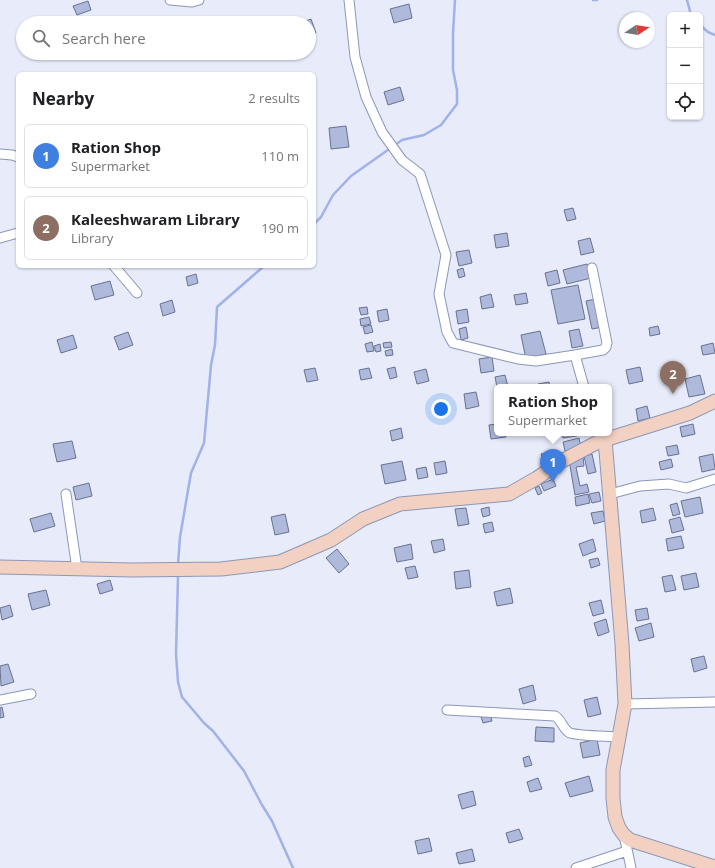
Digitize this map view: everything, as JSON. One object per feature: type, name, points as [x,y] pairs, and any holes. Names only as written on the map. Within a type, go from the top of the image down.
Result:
[{"type":"street","points":[[170,0],[192,2],[199,0]]},
{"type":"street","points":[[349,0],[355,57],[366,97],[382,132],[402,160],[420,174],[446,255],[440,294],[448,332],[453,343],[523,360],[536,361],[603,350],[607,343],[592,268]]},
{"type":"street","points":[[0,154],[16,156]]},
{"type":"street","points":[[0,238],[16,234]]},
{"type":"street","points":[[116,268],[137,293]]},
{"type":"street","points":[[575,355],[583,384]]},
{"type":"street","points":[[612,436],[644,429],[690,413],[715,400]]},
{"type":"street","points":[[0,567],[132,570],[221,570],[280,562],[331,540],[363,520],[400,504],[509,494],[600,438],[610,494],[622,644],[625,704],[613,770],[613,798],[616,817],[619,828],[630,840],[715,867]]},
{"type":"street","points":[[610,494],[647,486],[669,484],[686,488],[715,479]]},
{"type":"street","points":[[66,494],[78,569]]},
{"type":"street","points":[[0,700],[31,694]]},
{"type":"street","points":[[625,704],[715,702]]},
{"type":"street","points":[[447,710],[555,716],[570,733],[619,737]]},
{"type":"street","points":[[624,835],[631,868]]},
{"type":"street","points":[[576,868],[627,852]]},
{"type":"building","points":[[88,1],[91,10],[77,15],[73,6]]},
{"type":"building","points":[[409,4],[412,18],[394,23],[390,9]]},
{"type":"building","points":[[400,87],[404,100],[388,105],[384,92]]},
{"type":"building","points":[[346,126],[349,147],[331,149],[329,128]]},
{"type":"building","points":[[573,208],[576,219],[567,221],[564,210]]},
{"type":"building","points":[[507,233],[509,246],[496,248],[494,235]]},
{"type":"building","points":[[590,238],[594,252],[581,255],[578,241]]},
{"type":"building","points":[[469,250],[472,263],[459,266],[456,252]]},
{"type":"building","points":[[587,264],[591,278],[567,284],[563,270]]},
{"type":"building","points":[[463,268],[465,276],[459,278],[457,270]]},
{"type":"building","points":[[557,270],[560,283],[548,286],[545,273]]},
{"type":"building","points":[[196,274],[198,283],[188,286],[186,277]]},
{"type":"building","points":[[110,281],[114,295],[95,300],[91,286]]},
{"type":"building","points":[[578,285],[585,319],[558,324],[551,290]]},
{"type":"building","points":[[526,293],[528,303],[516,305],[514,295]]},
{"type":"building","points":[[491,294],[494,307],[482,309],[480,297]]},
{"type":"building","points":[[596,299],[603,327],[592,329],[586,301]]},
{"type":"building","points":[[172,300],[175,312],[163,316],[160,304]]},
{"type":"building","points":[[367,307],[368,314],[361,315],[359,308]]},
{"type":"building","points":[[387,309],[389,320],[379,322],[377,311]]},
{"type":"building","points":[[467,309],[469,322],[458,324],[456,311]]},
{"type":"building","points":[[369,317],[371,324],[361,326],[360,319]]},
{"type":"building","points":[[371,325],[373,332],[365,334],[363,327]]},
{"type":"building","points":[[658,326],[660,334],[650,336],[649,328]]},
{"type":"building","points":[[466,327],[468,338],[461,340],[459,329]]},
{"type":"building","points":[[579,329],[583,346],[572,348],[569,331]]},
{"type":"building","points":[[540,331],[546,354],[526,359],[521,335]]},
{"type":"building","points":[[128,332],[133,345],[119,350],[114,337]]},
{"type":"building","points":[[73,335],[77,348],[61,353],[57,340]]},
{"type":"building","points":[[372,342],[374,351],[367,352],[365,344]]},
{"type":"building","points":[[391,342],[392,347],[384,348],[383,343]]},
{"type":"building","points":[[713,343],[715,353],[703,355],[701,346]]},
{"type":"building","points":[[380,344],[381,351],[376,352],[374,346]]},
{"type":"building","points":[[392,349],[393,355],[386,356],[385,351]]},
{"type":"building","points":[[492,357],[494,371],[481,373],[479,359]]},
{"type":"building","points":[[395,367],[397,377],[390,379],[387,369]]},
{"type":"building","points":[[640,367],[643,381],[629,384],[626,370]]},
{"type":"building","points":[[315,368],[318,380],[307,382],[304,370]]},
{"type":"building","points":[[369,368],[372,378],[361,380],[359,370]]},
{"type":"building","points":[[426,369],[429,381],[417,384],[414,372]]},
{"type":"building","points":[[505,375],[507,384],[496,384],[495,377]]},
{"type":"building","points":[[700,375],[705,394],[689,397],[685,379]]},
{"type":"building","points":[[549,382],[549,384],[538,384]]},
{"type":"building","points":[[476,392],[479,406],[466,409],[464,394]]},
{"type":"building","points":[[647,406],[650,418],[638,421],[636,409]]},
{"type":"building","points":[[494,424],[494,436],[506,437],[491,439],[489,425]]},
{"type":"building","points":[[693,424],[695,434],[682,437],[680,427]]},
{"type":"building","points":[[401,428],[403,438],[392,441],[390,431]]},
{"type":"building","points":[[563,436],[577,436],[563,438]]},
{"type":"building","points":[[579,438],[581,447],[565,451],[563,442]]},
{"type":"building","points":[[72,441],[76,458],[57,462],[53,444]]},
{"type":"building","points":[[677,445],[679,454],[668,456],[666,447]]},
{"type":"building","points":[[553,451],[555,460],[544,463],[541,454]]},
{"type":"building","points":[[592,454],[596,472],[588,474],[584,456]]},
{"type":"building","points":[[713,454],[715,469],[702,472],[699,457]]},
{"type":"building","points":[[583,457],[584,466],[576,467],[580,486],[587,484],[589,492],[575,495],[569,460]]},
{"type":"building","points":[[671,459],[673,467],[661,470],[659,462]]},
{"type":"building","points":[[402,461],[406,480],[385,484],[381,465]]},
{"type":"building","points":[[445,461],[447,473],[436,475],[434,463]]},
{"type":"building","points":[[426,467],[428,477],[418,479],[416,469]]},
{"type":"building","points":[[553,479],[556,486],[544,491],[541,484]]},
{"type":"building","points":[[89,483],[92,496],[76,500],[73,487]]},
{"type":"building","points":[[539,486],[542,493],[538,495],[535,488]]},
{"type":"building","points":[[599,492],[601,501],[592,503],[589,494]]},
{"type":"building","points":[[588,494],[590,503],[576,506],[575,497]]},
{"type":"building","points":[[700,497],[703,513],[685,517],[681,501]]},
{"type":"building","points":[[677,503],[680,514],[673,516],[670,505]]},
{"type":"building","points":[[489,507],[490,515],[483,517],[481,509]]},
{"type":"building","points":[[466,508],[469,524],[458,526],[455,509]]},
{"type":"building","points":[[653,508],[656,520],[642,523],[640,511]]},
{"type":"building","points":[[603,511],[605,521],[594,524],[591,513]]},
{"type":"building","points":[[51,513],[55,526],[34,532],[30,519]]},
{"type":"building","points":[[285,514],[289,532],[275,535],[271,517]]},
{"type":"building","points":[[680,517],[684,530],[672,533],[669,520]]},
{"type":"building","points":[[492,522],[494,531],[485,533],[483,524]]},
{"type":"building","points":[[681,536],[684,548],[668,551],[666,539]]},
{"type":"building","points":[[443,539],[445,550],[434,553],[431,541]]},
{"type":"building","points":[[593,539],[596,551],[583,556],[579,544]]},
{"type":"building","points":[[411,544],[413,559],[397,562],[394,548]]},
{"type":"building","points":[[337,549],[349,564],[339,573],[326,558]]},
{"type":"building","points":[[598,558],[600,565],[591,568],[589,560]]},
{"type":"building","points":[[415,566],[418,577],[408,579],[405,568]]},
{"type":"building","points":[[469,570],[471,587],[456,589],[454,572]]},
{"type":"building","points":[[696,573],[699,587],[684,590],[681,576]]},
{"type":"building","points":[[672,575],[676,590],[665,592],[662,577]]},
{"type":"building","points":[[110,580],[113,590],[100,594],[97,584]]},
{"type":"building","points":[[510,588],[513,603],[497,606],[494,592]]},
{"type":"building","points":[[46,590],[50,605],[32,610],[28,594]]},
{"type":"building","points":[[601,600],[604,613],[593,616],[589,603]]},
{"type":"building","points":[[10,605],[13,616],[2,620],[0,608]]},
{"type":"building","points":[[647,608],[649,619],[637,621],[635,610]]},
{"type":"building","points":[[606,619],[609,632],[598,636],[594,623]]},
{"type":"building","points":[[651,623],[654,637],[639,641],[635,628]]},
{"type":"building","points":[[704,656],[707,668],[694,672],[691,659]]},
{"type":"building","points":[[8,664],[14,682],[1,686],[0,666]]},
{"type":"building","points":[[533,685],[536,700],[523,704],[519,689]]},
{"type":"building","points":[[597,697],[601,714],[588,717],[584,700]]},
{"type":"building","points":[[2,707],[4,717],[0,718],[0,708]]},
{"type":"building","points":[[490,714],[492,721],[483,723],[481,717]]},
{"type":"building","points":[[536,727],[554,728],[554,742],[535,741]]},
{"type":"building","points":[[597,739],[600,755],[583,758],[580,743]]},
{"type":"building","points":[[529,756],[532,765],[525,767],[523,758]]},
{"type":"building","points":[[589,776],[593,791],[570,797],[565,783]]},
{"type":"building","points":[[538,778],[542,789],[530,792],[527,782]]},
{"type":"building","points":[[473,791],[476,805],[462,809],[458,795]]},
{"type":"building","points":[[519,829],[523,839],[509,843],[506,833]]},
{"type":"building","points":[[429,838],[432,851],[418,854],[415,841]]},
{"type":"building","points":[[472,849],[475,861],[459,864],[456,853]]},
{"type":"waterway","points":[[316,222],[321,217],[333,195],[351,176],[402,140],[424,135],[441,125],[457,104],[457,90],[453,70],[455,0]]},
{"type":"waterway","points":[[687,0],[690,12]]},
{"type":"waterway","points":[[703,28],[715,35]]},
{"type":"waterway","points":[[178,564],[180,537],[191,473],[204,443],[211,365],[215,345],[217,307],[262,268]]},
{"type":"waterway","points":[[178,576],[176,654],[178,682],[182,697],[204,723],[213,731],[244,771],[272,821],[293,868]]},
{"type":"place","name":"Kaleeshwaram Library","points":[[673,394]]},
{"type":"place","name":"Ration Shop","points":[[553,482]]}]
